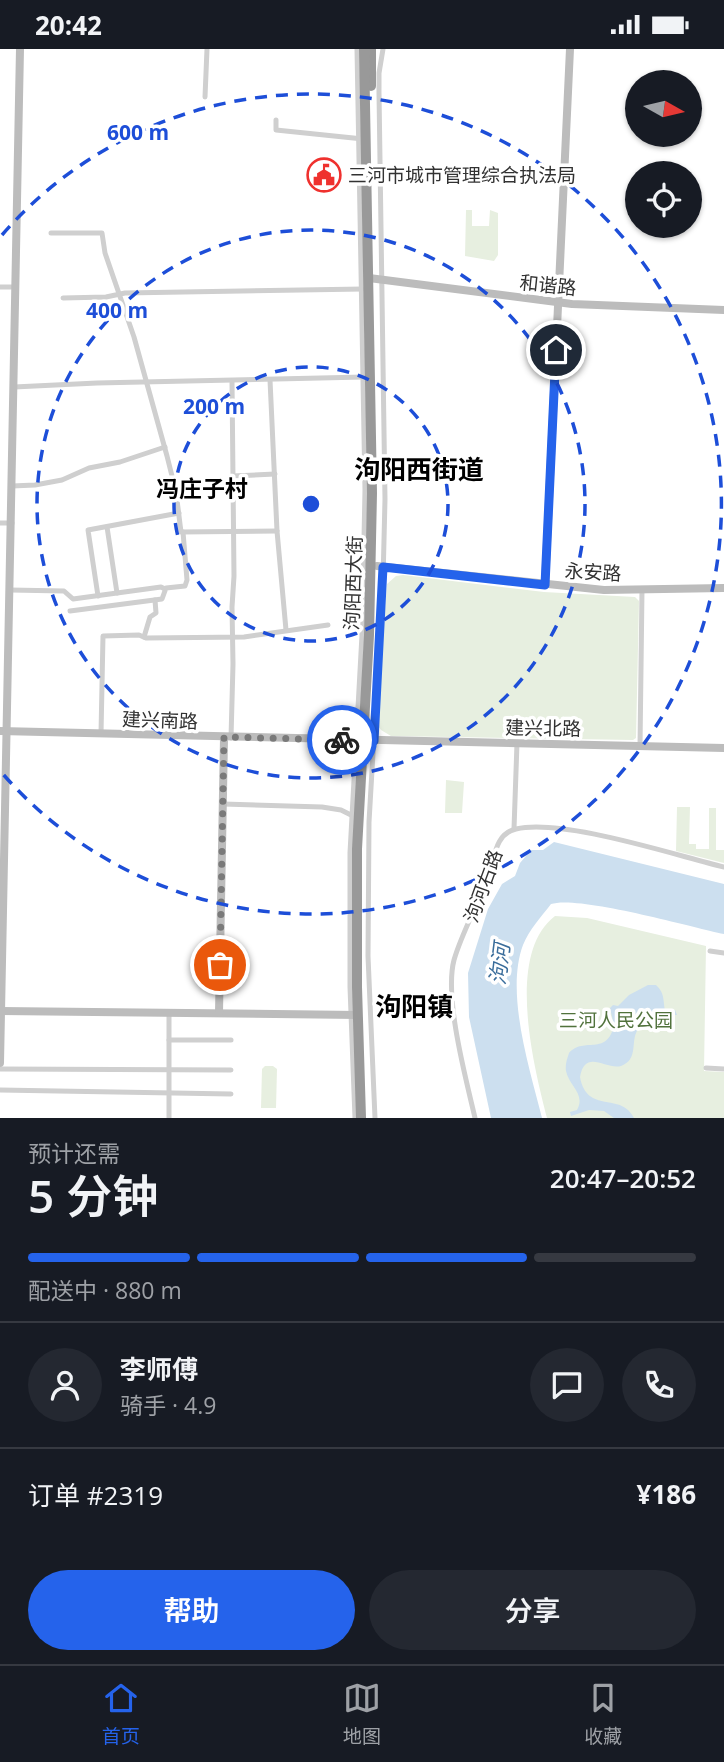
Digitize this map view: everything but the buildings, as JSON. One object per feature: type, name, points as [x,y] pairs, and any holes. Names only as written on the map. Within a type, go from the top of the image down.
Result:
[{"type":"highway","name":"泃阳西大街","points":[[364,49],[363,139],[373,283],[368,377],[371,571],[364,740],[362,906],[367,1118]]},
{"type":"highway","name":"泃阳西大街","points":[[361,1118],[354,1015],[355,815],[380,566],[371,49]]},
{"type":"street","points":[[0,1063],[4,731],[12,523],[20,49]]},
{"type":"street","points":[[205,97],[207,49]]},
{"type":"street","points":[[276,120],[276,130],[363,139],[357,49]]},
{"type":"street","points":[[63,298],[373,283],[379,72],[383,49]]},
{"type":"street","points":[[545,585],[570,49]]},
{"type":"street","points":[[51,233],[102,233],[105,253],[165,447],[176,492],[181,532],[277,531]]},
{"type":"street","name":"和谐路","points":[[373,283],[558,305],[724,313]]},
{"type":"street","points":[[0,286],[16,287]]},
{"type":"street","points":[[14,387],[368,377]]},
{"type":"street","points":[[270,380],[277,531],[286,630]]},
{"type":"street","points":[[219,1013],[223,804],[233,638],[232,381]]},
{"type":"street","points":[[12,486],[62,480],[89,468],[120,462],[165,447]]},
{"type":"street","points":[[232,476],[275,474]]},
{"type":"street","points":[[98,596],[88,530],[179,513]]},
{"type":"street","points":[[0,523],[12,523]]},
{"type":"street","points":[[107,527],[117,593]]},
{"type":"street","points":[[10,590],[64,591],[73,599],[161,587],[182,588],[186,585],[184,532]]},
{"type":"street","name":"永安路","points":[[380,566],[604,590],[724,588]]},
{"type":"street","points":[[70,611],[163,599],[165,589]]},
{"type":"street","points":[[640,746],[642,590]]},
{"type":"street","points":[[144,637],[150,617],[156,613],[155,600]]},
{"type":"street","points":[[101,734],[103,636],[233,638],[328,625]]},
{"type":"street","name":"建兴南路","points":[[4,731],[364,740]]},
{"type":"street","points":[[364,740],[369,822],[368,956],[375,1118]]},
{"type":"street","name":"建兴北路","points":[[364,740],[724,748]]},
{"type":"street","points":[[514,829],[517,743]]},
{"type":"street","points":[[223,804],[322,807],[355,815]]},
{"type":"street","name":"泃河右路","points":[[475,1118],[455,1024],[453,966],[503,835],[514,829],[531,826],[581,833],[724,867]]},
{"type":"street","points":[[710,951],[724,953]]},
{"type":"street","points":[[1,1010],[354,1015],[355,1118]]},
{"type":"street","points":[[169,1012],[169,1118]]},
{"type":"street","points":[[169,1039],[231,1041]]},
{"type":"street","points":[[706,1068],[724,1069]]},
{"type":"street","points":[[0,1069],[231,1070]]},
{"type":"street","points":[[0,1090],[231,1094]]},
{"type":"green space","points":[[466,210],[472,210],[472,226],[489,226],[490,210],[498,213],[498,255],[494,261],[465,256]]},
{"type":"green space","points":[[396,576],[544,592],[635,597],[639,601],[636,738],[391,736],[381,730],[376,723],[387,584]]},
{"type":"green space","points":[[446,780],[464,782],[462,813],[445,813]]},
{"type":"green space","points":[[677,807],[690,807],[689,844],[696,844],[696,849],[709,849],[709,808],[716,808],[716,850],[724,850],[724,863],[676,851]]},
{"type":"green space","name":"三河人民公园","points":[[555,916],[587,918],[706,946],[704,1071],[724,1072],[724,1118],[547,1118],[531,1042],[527,983],[531,956],[540,933]]},
{"type":"green space","points":[[265,1066],[277,1069],[276,1108],[261,1108],[262,1069]]},
{"type":"water","name":"泃河","points":[[554,842],[724,884],[724,934],[609,908],[565,902],[551,904],[523,945],[518,964],[517,986],[521,1031],[542,1118],[491,1118],[469,1017],[468,973],[488,909],[502,884],[515,876],[520,863],[531,850],[543,850]]},
{"type":"water","points":[[648,985],[656,985],[661,991],[665,1011],[675,1010],[677,1015],[663,1015],[654,1024],[639,1028],[627,1063],[615,1066],[591,1062],[583,1068],[580,1077],[590,1096],[621,1106],[634,1118],[614,1118],[604,1111],[589,1110],[571,1116],[570,1112],[577,1110],[580,1099],[566,1071],[569,1053],[575,1048],[606,1040],[614,1025],[610,1008],[613,1005],[618,1006],[629,995]]},
{"type":"way so far","points":[[220,965],[224,737],[342,740]]},
{"type":"place","name":"三河市城市管理综合执法局","points":[[324,175]]},
{"type":"district","name":"泃阳西街道","points":[[419,469]]},
{"type":"district","name":"冯庄子村","points":[[202,488]]},
{"type":"district","name":"泃阳镇","points":[[414,1006]]},
{"type":"route","points":[[342,740],[374,741],[383,567],[545,585],[556,350]]}]
